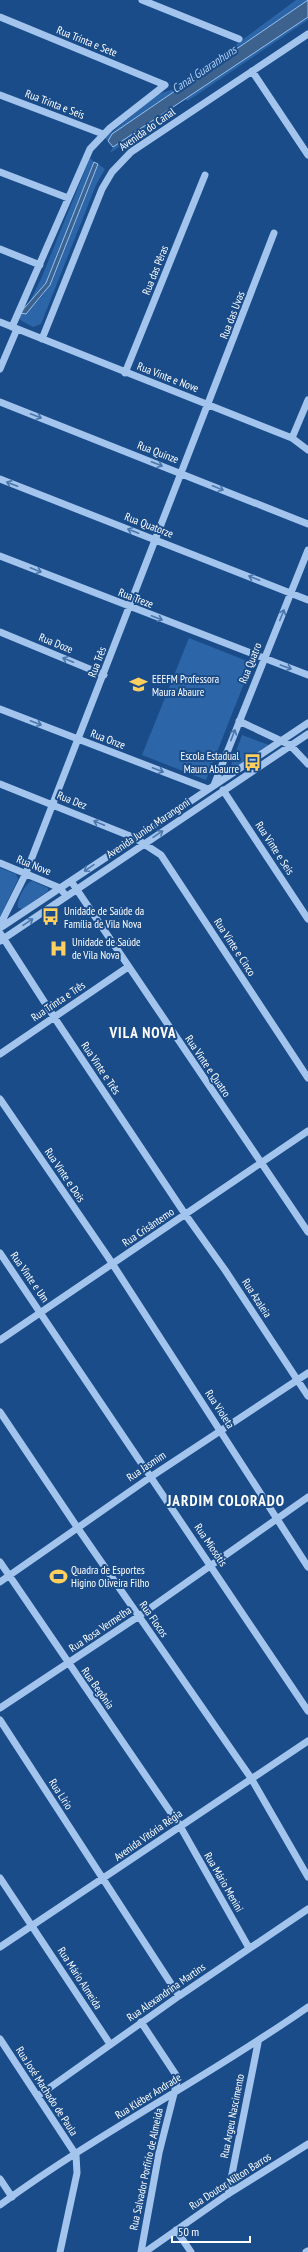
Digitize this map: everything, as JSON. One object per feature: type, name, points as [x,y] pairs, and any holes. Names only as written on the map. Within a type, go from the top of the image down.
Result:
[{"type":"street","points":[[142,0],[239,39]]},
{"type":"street","name":"Rua Trinta e Sete","points":[[0,17],[165,85]]},
{"type":"street","name":"Avenida do Canal","points":[[42,339],[102,189],[112,172],[131,152],[308,34]]},
{"type":"street","points":[[252,71],[308,155]]},
{"type":"street","name":"Avenida do Canal","points":[[0,369],[40,265],[85,158],[103,134],[165,85]]},
{"type":"street","name":"Rua Trinta e Seis","points":[[0,94],[103,134]]},
{"type":"street","points":[[0,172],[68,198]]},
{"type":"street","name":"Rua das Pêras","points":[[125,373],[205,175]]},
{"type":"street","name":"Rua das Uvas","points":[[210,405],[274,233]]},
{"type":"street","points":[[0,249],[40,265]]},
{"type":"street","points":[[0,322],[15,328]]},
{"type":"street","name":"Rua Vinte e Nove","points":[[15,328],[125,373],[292,438],[308,450]]},
{"type":"street","points":[[292,438],[308,400]]},
{"type":"street","name":"Rua Quinze","points":[[0,402],[308,524]]},
{"type":"street","name":"Rua Três","points":[[0,927],[26,873],[130,608],[155,539],[210,405]]},
{"type":"street","name":"Rua Quatorze","points":[[0,479],[308,600]]},
{"type":"street","name":"Rua Quatro","points":[[211,787],[308,550]]},
{"type":"street","name":"Rua Treze","points":[[0,556],[130,608],[308,675]]},
{"type":"street","name":"Rua Doze","points":[[0,632],[104,675]]},
{"type":"street","name":"Rua Onze","points":[[0,709],[211,787]]},
{"type":"street","points":[[239,721],[290,745],[308,764]]},
{"type":"street","name":"Avenida Junior Marangoni","points":[[0,927],[308,722]]},
{"type":"street","name":"Avenida Junior Marangoni","points":[[1,938],[308,734]]},
{"type":"street","name":"Rua Dez","points":[[0,784],[135,838]]},
{"type":"street","name":"Rua Vinte e Seis","points":[[223,790],[308,918]]},
{"type":"street","name":"Rua Vinte e Cinco","points":[[135,838],[146,843],[161,854],[308,1078]]},
{"type":"street","name":"Rua Nove","points":[[0,863],[60,888]]},
{"type":"street","name":"Rua Vinte e Quatro","points":[[71,881],[308,1232]]},
{"type":"street","points":[[60,888],[66,896]]},
{"type":"street","name":"Rua Vinte e Três","points":[[1,938],[185,1214]]},
{"type":"street","name":"Rua Trinta e Três","points":[[0,1054],[128,967]]},
{"type":"street","name":"Rua Vinte e Dois","points":[[0,1099],[112,1264]]},
{"type":"street","name":"Rua Crisântemo","points":[[0,1340],[308,1132]]},
{"type":"street","name":"Rua Azaleia","points":[[185,1214],[225,1270],[308,1396]]},
{"type":"street","name":"Rua Vinte e Um","points":[[0,1253],[42,1313]]},
{"type":"street","name":"Rua Violeta","points":[[112,1264],[221,1430],[308,1567]]},
{"type":"street","name":"Rua Miosótis","points":[[42,1313],[308,1711]]},
{"type":"street","name":"Rua Jasmim","points":[[0,1582],[152,1476],[308,1373]]},
{"type":"street","name":"Rua Flocos","points":[[0,1412],[138,1616],[251,1778],[308,1878]]},
{"type":"street","name":"Rua Rosa Vermelha","points":[[0,1708],[68,1664],[212,1566],[308,1497]]},
{"type":"street","name":"Rua Begônia","points":[[0,1562],[68,1664],[180,1826]]},
{"type":"street","name":"Rua Lírio","points":[[0,1720],[179,1996]]},
{"type":"street","name":"Avenida Vitória Régia","points":[[0,1947],[308,1741]]},
{"type":"street","name":"Rua Mário Menini","points":[[180,1826],[249,1948]]},
{"type":"street","name":"Rua Mário Almeida","points":[[0,1878],[110,2044]]},
{"type":"street","name":"Rua Alexandrina Martins","points":[[38,2096],[179,1996],[308,1909]]},
{"type":"street","name":"Rua Kléber Andrade","points":[[0,2205],[175,2092],[258,2043],[308,2007]]},
{"type":"street","name":"Rua Salvador Porfírio de Almeida","points":[[141,2252],[159,2153],[178,2078],[142,2022]]},
{"type":"street","name":"Rua José Machado de Paula","points":[[0,2038],[76,2155]]},
{"type":"street","name":"Rua Argeu Nascimento","points":[[228,2194],[258,2043]]},
{"type":"street","name":"Rua Doutor Nilton Barros","points":[[145,2252],[228,2194],[308,2144]]},
{"type":"street","points":[[60,2252],[77,2173],[76,2155]]},
{"type":"street","points":[[0,2179],[12,2196]]},
{"type":"street","points":[[176,2230],[191,2252]]},
{"type":"shaded area","points":[[296,0],[308,0],[112,134],[108,141],[105,138],[158,94],[178,88]]},
{"type":"shaded area","points":[[308,0],[308,17],[113,147],[108,141],[112,134]]},
{"type":"shaded area","points":[[308,17],[308,20],[195,96],[187,101],[186,99],[170,109],[171,112],[110,153],[113,147],[149,121]]},
{"type":"shaded area","points":[[90,158],[94,162],[46,283],[28,305],[41,279]]},
{"type":"shaded area","points":[[94,162],[98,164],[50,285],[26,314],[20,313],[46,283]]},
{"type":"shaded area","points":[[98,164],[105,169],[96,185],[41,324],[33,327],[20,320],[20,313],[26,314],[43,295],[52,281]]},
{"type":"shaded area","points":[[189,638],[252,663],[206,780],[142,755]]},
{"type":"shaded area","points":[[242,735],[269,745],[229,771]]},
{"type":"shaded area","points":[[0,868],[16,874],[18,879],[0,917]]},
{"type":"shaded area","points":[[32,881],[48,888],[48,891],[22,909],[18,908],[18,902],[22,893],[29,882]]},
{"type":"place","name":"EEEFM Professora Maura Abaure","points":[[139,685]]},
{"type":"place","name":"Escola Estadual Maura Abaurre","points":[[252,762]]},
{"type":"place","name":"Unidade de Saúde da Família de Vila Nova","points":[[51,917]]},
{"type":"place","name":"Unidade de Saúde de Vila Nova","points":[[59,948]]},
{"type":"place","name":"Quadra de Esportes Higino Oliveira Filho","points":[[58,1576]]},
{"type":"district","name":"VILA NOVA","points":[[143,1032]]},
{"type":"district","name":"JARDIM COLORADO","points":[[226,1500]]},
{"type":"water label","name":"Canal Guaranhuns","points":[[204,69]]}]
